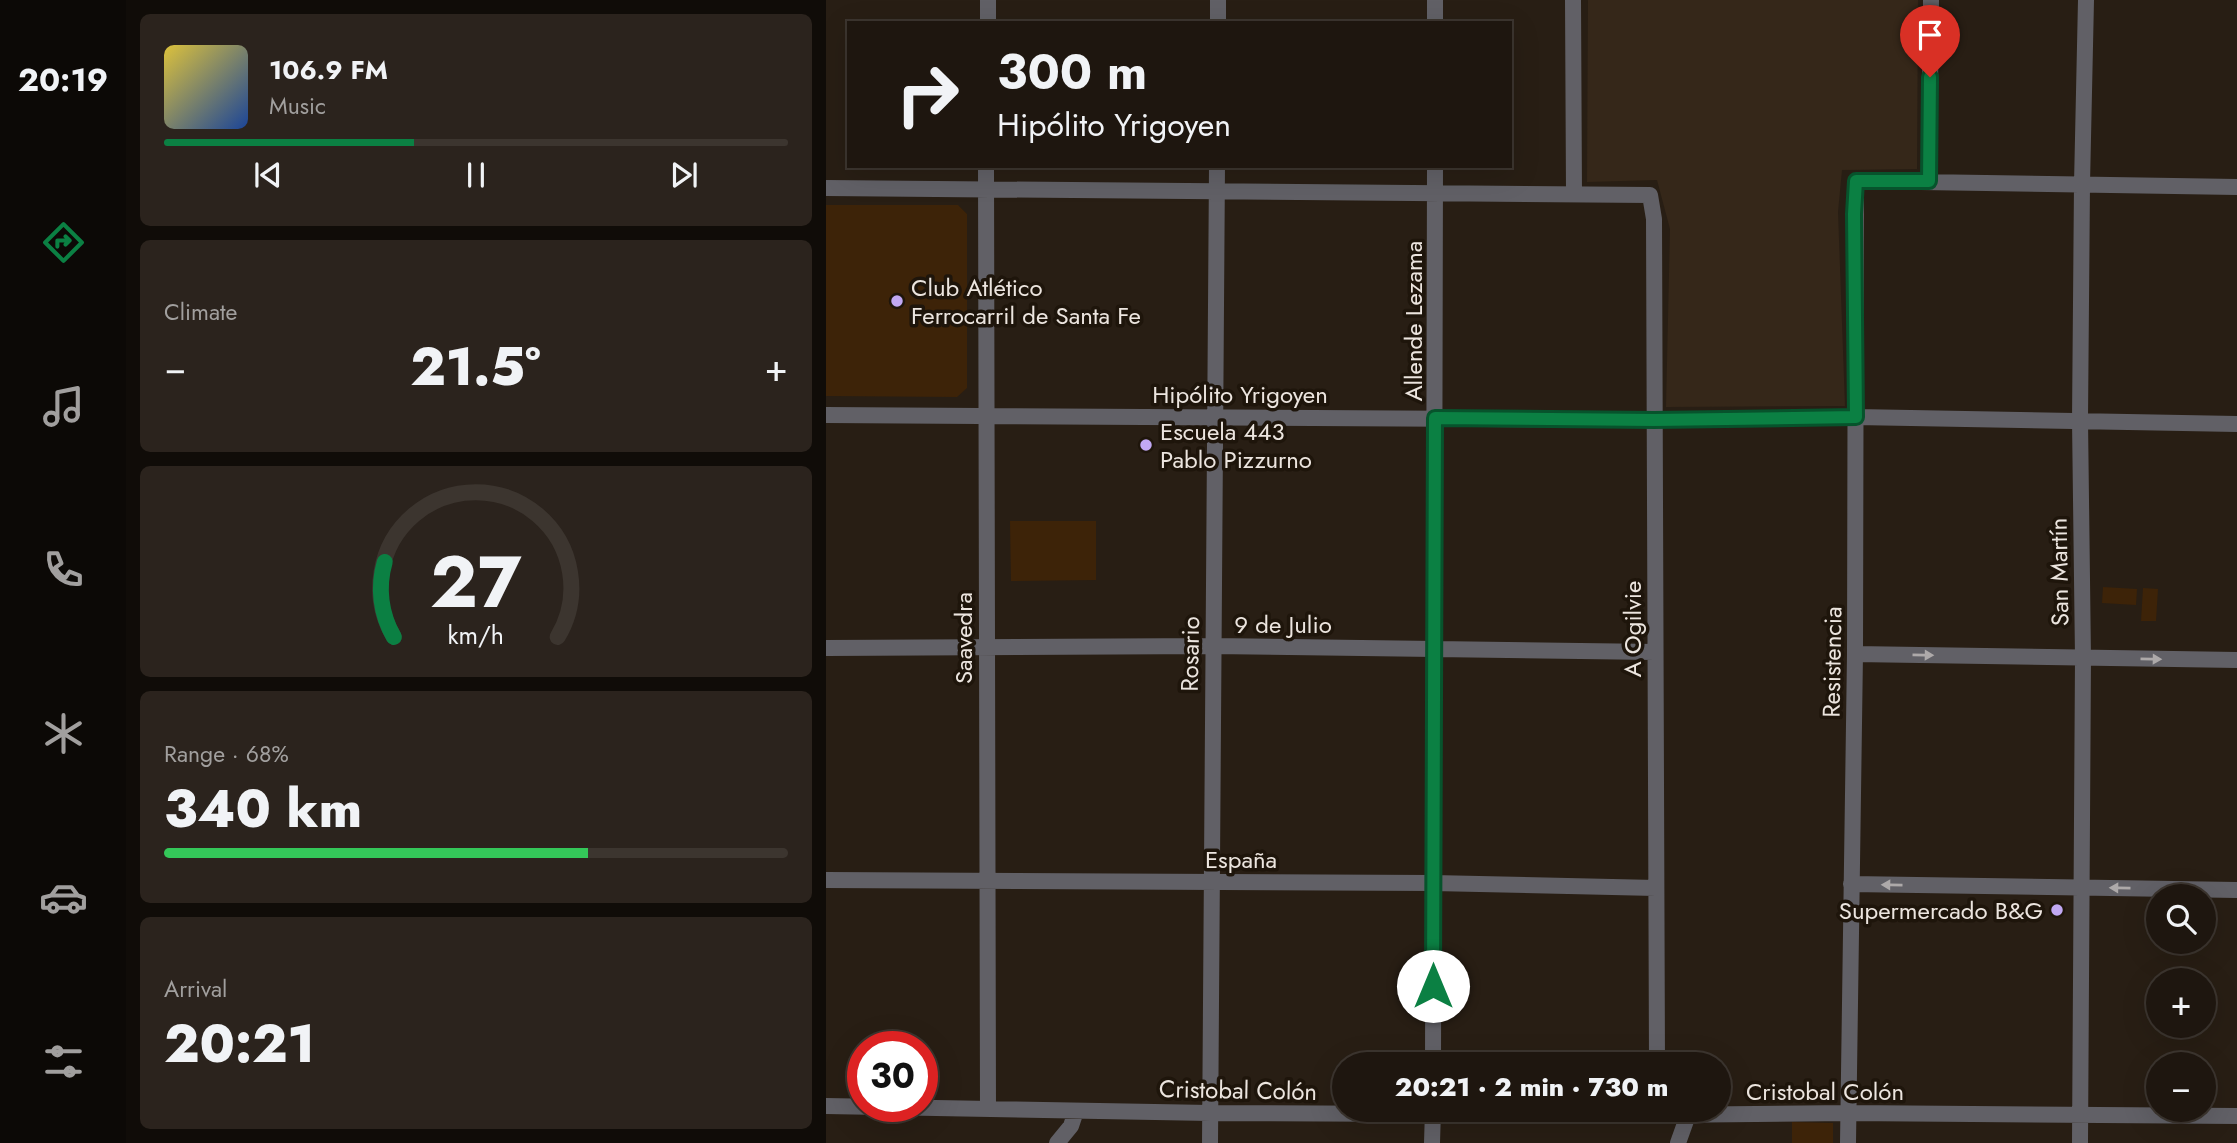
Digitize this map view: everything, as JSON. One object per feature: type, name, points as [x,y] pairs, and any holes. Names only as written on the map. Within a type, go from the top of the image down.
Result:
[{"type":"street","points":[[988,0],[988,21]]},
{"type":"street","points":[[1218,0],[1218,21]]},
{"type":"street","points":[[1435,0],[1435,21]]},
{"type":"street","points":[[826,188],[1574,194],[1573,0]]},
{"type":"street","points":[[1931,0],[1929,181],[2237,187]]},
{"type":"street","name":"San Martín","points":[[2080,1143],[2083,658],[2080,420],[2086,0]]},
{"type":"street","name":"Saavedra","points":[[986,168],[988,1109]]},
{"type":"street","name":"Rosario","points":[[1210,1143],[1217,168]]},
{"type":"street","name":"Allende Lezama","points":[[1433,1052],[1436,168]]},
{"type":"street","name":"Resistencia","points":[[1848,1143],[1855,654],[1856,181],[1929,181]]},
{"type":"street","name":"A Ogilvie","points":[[1574,194],[1650,195],[1654,219],[1657,1052]]},
{"type":"street","name":"Hipólito Yrigoyen","points":[[826,415],[1654,420],[1856,417],[2237,424]]},
{"type":"street","name":"9 de Julio","points":[[826,648],[1213,646],[1655,652]]},
{"type":"street","points":[[1855,654],[2237,660]]},
{"type":"street","name":"España","points":[[826,880],[1433,883],[1656,888]]},
{"type":"street","points":[[1852,884],[2237,890]]},
{"type":"street","name":"Cristobal Colón","points":[[826,1106],[1210,1114],[1332,1113]]},
{"type":"street","points":[[1057,1143],[1071,1126],[1076,1111]]},
{"type":"street","name":"Cristobal Colón","points":[[1731,1114],[2237,1116]]},
{"type":"street","points":[[1432,1143],[1433,1122]]},
{"type":"street","points":[[1678,1143],[1686,1122]]},
{"type":"shaded area","points":[[1588,0],[1918,0],[1917,169],[1842,170],[1838,212],[1845,406],[1666,407],[1670,229],[1657,180],[1587,182]]},
{"type":"shaded area","name":"Club Atlético Ferrocarril de Santa Fe","points":[[826,205],[958,205],[967,214],[967,388],[957,397],[826,396]]},
{"type":"shaded area","points":[[1010,521],[1096,521],[1096,580],[1011,581]]},
{"type":"shaded area","points":[[2103,587],[2137,589],[2136,605],[2102,603]]},
{"type":"shaded area","points":[[2143,588],[2158,589],[2156,621],[2141,621]]},
{"type":"shaded area","points":[[1792,1122],[1833,1123],[1833,1143],[1792,1143]]},
{"type":"place","name":"Club Atlético Ferrocarril de Santa Fe","points":[[897,301]]},
{"type":"place","name":"Escuela 443 Pablo Pizzurno","points":[[1146,445]]},
{"type":"place","name":"Supermercado B&G","points":[[2057,910]]},
{"type":"route","points":[[1433,986],[1435,418],[1654,420],[1856,417],[1856,181],[1929,181],[1930,77]]}]
